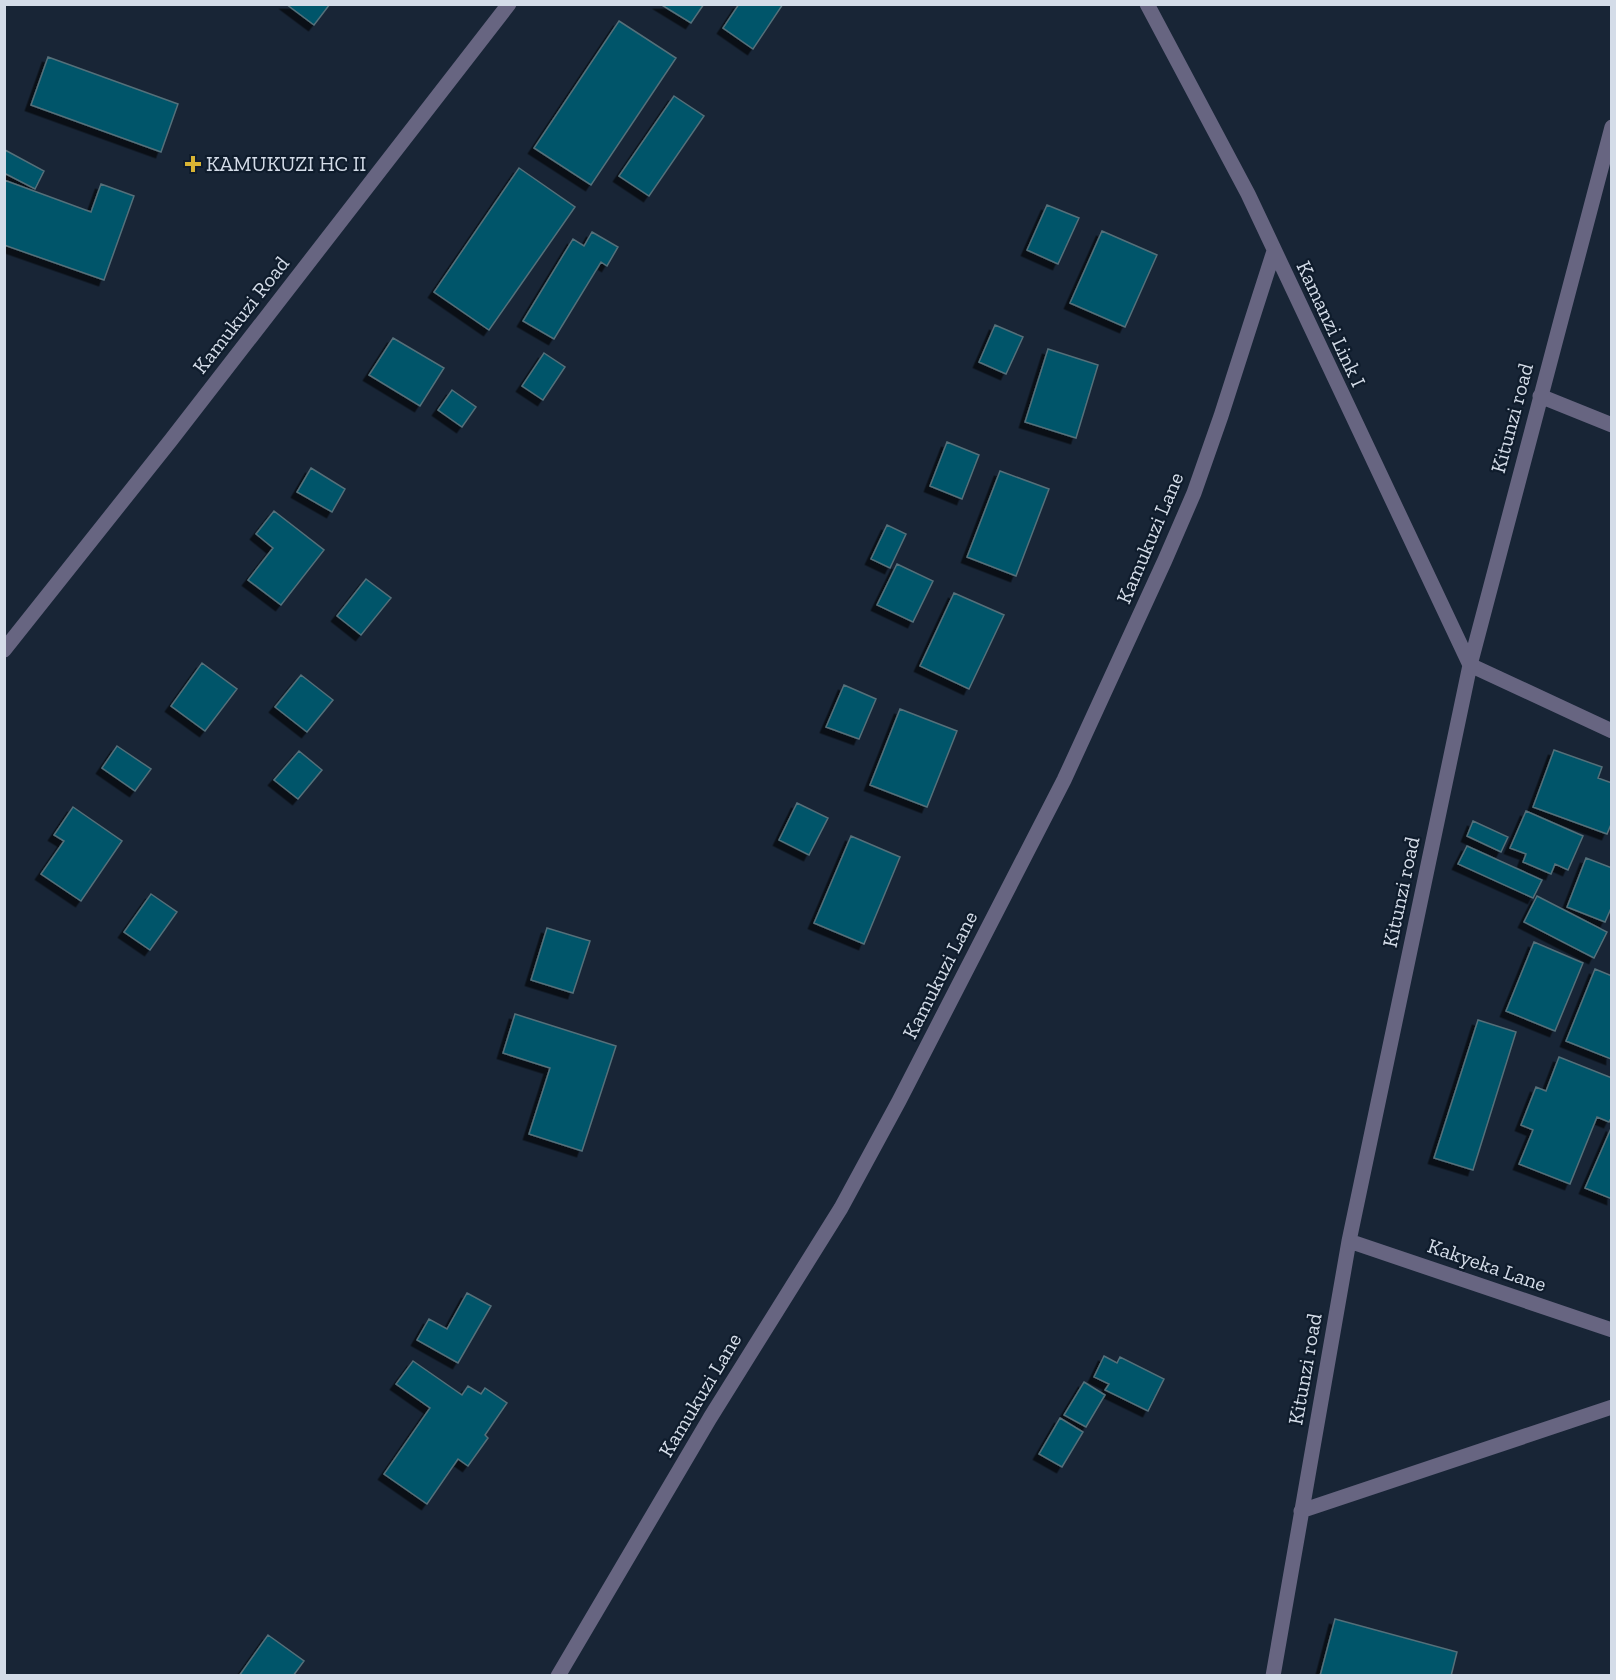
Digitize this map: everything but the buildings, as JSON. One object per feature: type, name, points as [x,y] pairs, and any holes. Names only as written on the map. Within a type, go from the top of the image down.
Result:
[{"type":"street","name":"Kamukuzi Road","points":[[4,650],[171,440],[509,4]]},
{"type":"street","name":"Kamanzi Link I","points":[[1147,4],[1248,194],[1470,665]]},
{"type":"street","name":"Kitunzi road","points":[[1273,1676],[1348,1241],[1470,665],[1611,127]]},
{"type":"street","name":"Kamukuzi Lane","points":[[558,1676],[710,1418],[841,1208],[1065,780],[1194,493],[1274,251]]},
{"type":"street","points":[[1540,396],[1611,425]]},
{"type":"street","points":[[1470,665],[1611,731]]},
{"type":"street","name":"Kakyeka Lane","points":[[1348,1241],[1611,1330]]},
{"type":"street","points":[[1301,1511],[1611,1407]]},
{"type":"place","name":"KAMUKUZI HC II","points":[[193,164]]}]
